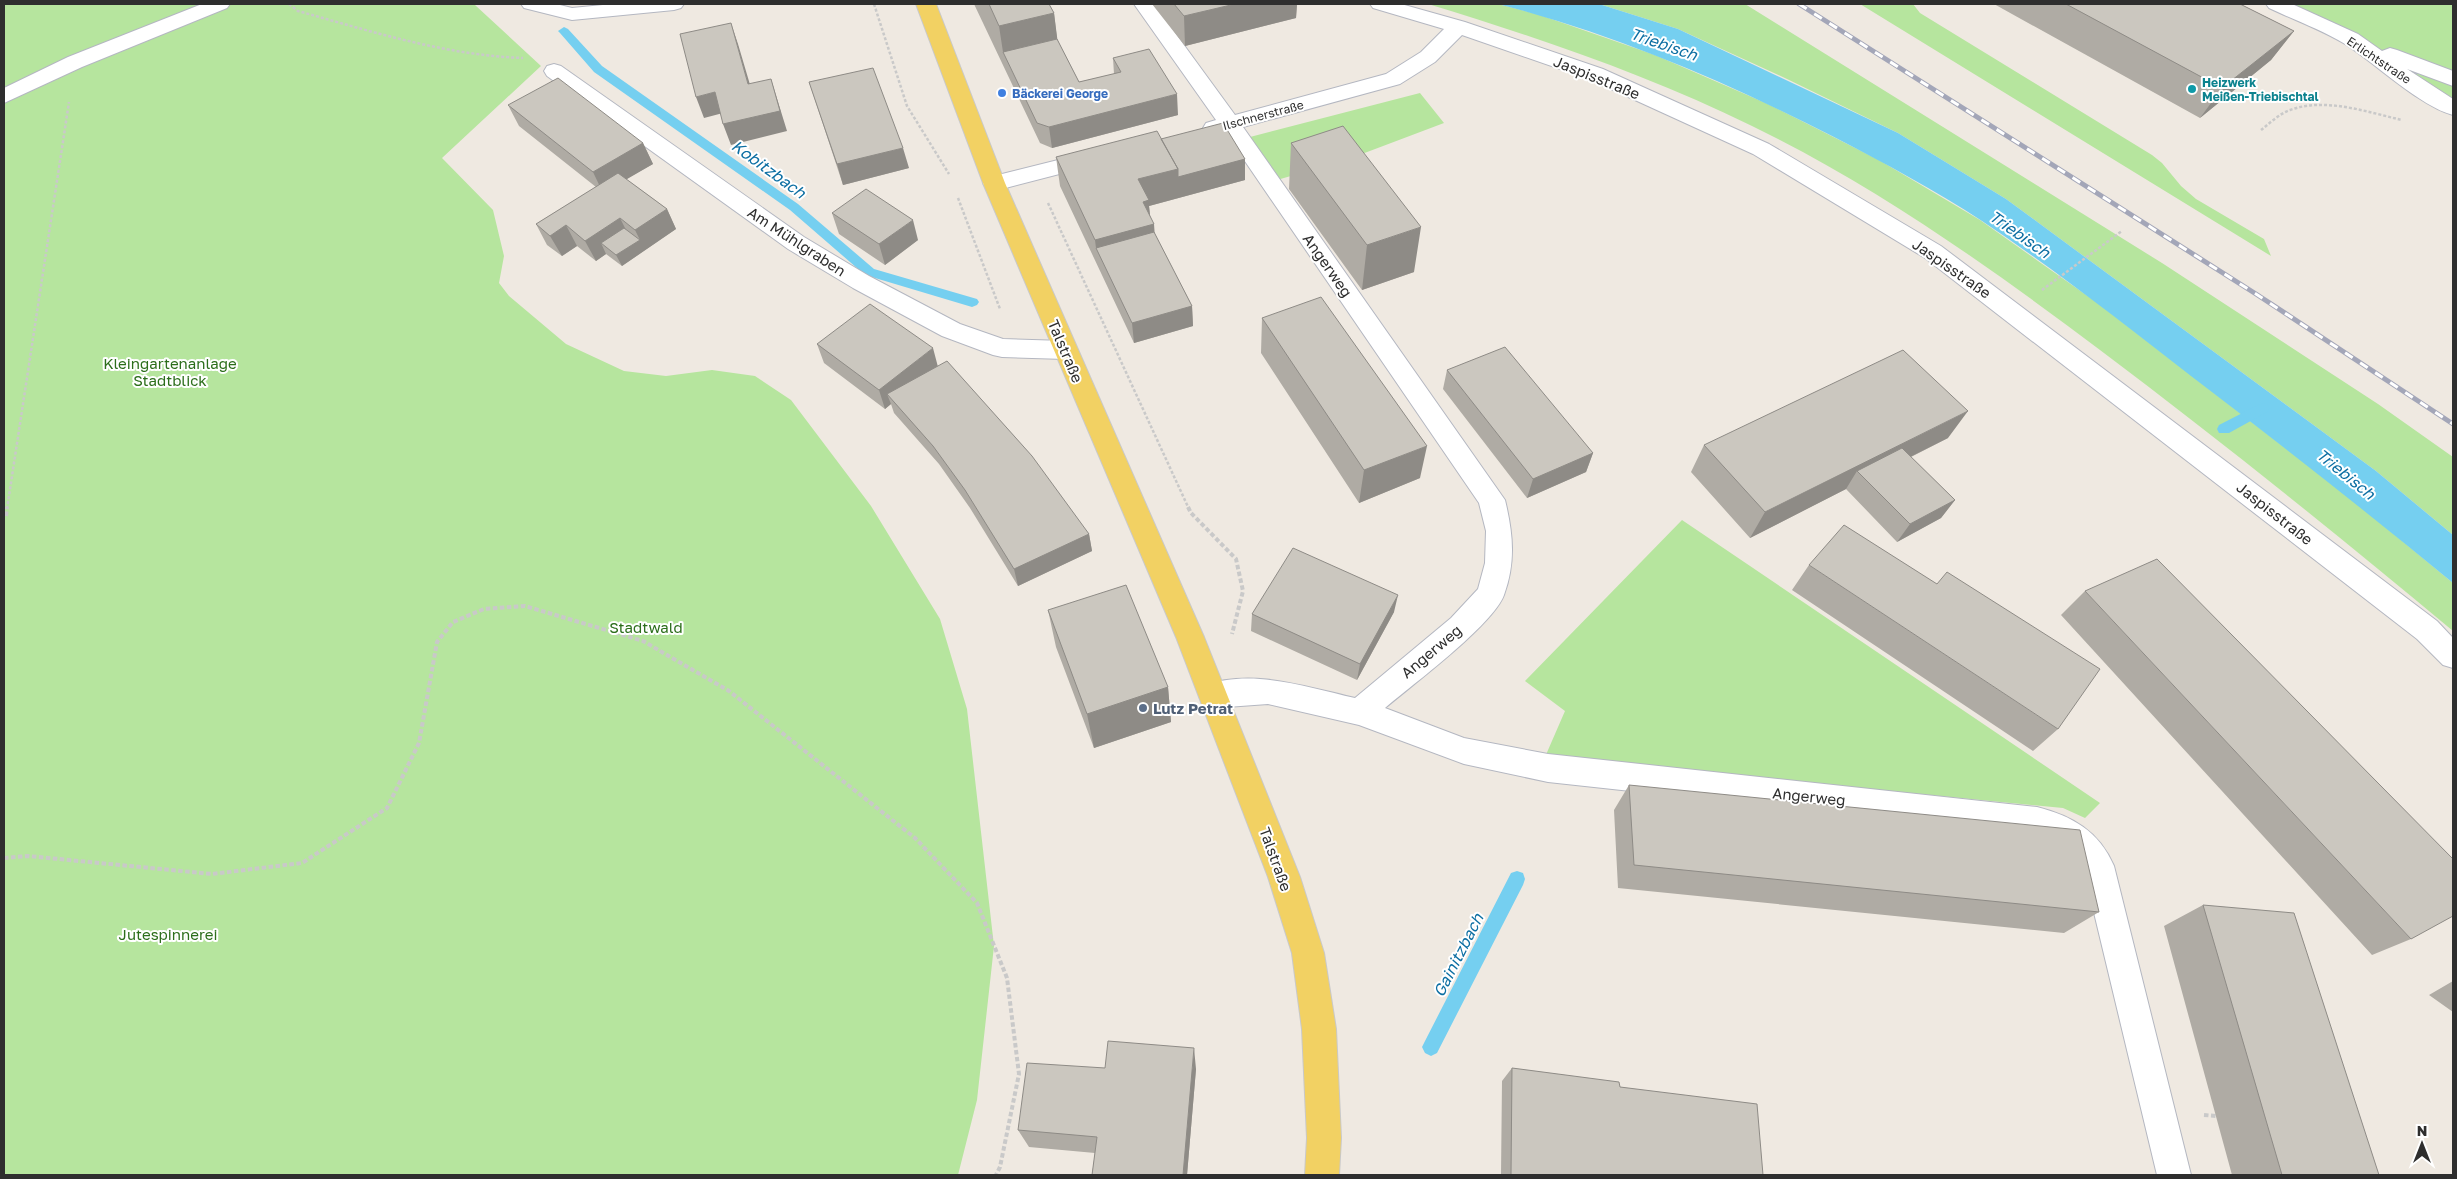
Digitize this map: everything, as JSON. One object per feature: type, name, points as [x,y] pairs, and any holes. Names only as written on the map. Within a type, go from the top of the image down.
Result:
[{"type":"main road","name":"Talstraße","points":[[926,4],[994,183],[1214,695],[1287,887],[1308,954],[1318,1029],[1324,1138],[1322,1175]]},
{"type":"street","points":[[4,96],[75,62],[220,4]]},
{"type":"street","points":[[531,4],[572,14],[674,4]]},
{"type":"street","name":"Angerweg","points":[[1144,4],[1492,500],[1499,530],[1499,563],[1490,595],[1460,627],[1359,712],[1464,751],[1548,768],[2037,821],[2056,825],[2074,835],[2089,851],[2098,866],[2174,1175]]},
{"type":"street","name":"Jaspisstraße","points":[[1380,4],[1458,27],[1596,74],[1761,149],[1933,252],[2014,312],[2426,630],[2453,656]]},
{"type":"street","name":"Erlichtstraße","points":[[2276,4],[2351,39],[2420,89],[2453,108]]},
{"type":"street","name":"Ilschnerstraße","points":[[1193,133],[1393,79],[1428,57],[1458,27]]},
{"type":"street","points":[[2351,39],[2453,79]]},
{"type":"street","name":"Am Mühlgraben","points":[[554,71],[796,243],[861,282],[951,330],[1002,348],[1066,350]]},
{"type":"street","points":[[994,183],[1118,152]]},
{"type":"street","points":[[1214,695],[1268,691],[1359,712]]},
{"type":"path","points":[[289,4],[298,11],[400,41],[493,58],[527,58]]},
{"type":"path","points":[[874,4],[907,106],[952,180]]},
{"type":"path","points":[[6,516],[75,62]]},
{"type":"path","points":[[2261,130],[2291,109],[2312,105],[2348,108],[2411,122]]},
{"type":"path","points":[[1034,173],[1191,513],[1236,558],[1243,591],[1214,695]]},
{"type":"path","points":[[955,189],[1003,317]]},
{"type":"path","points":[[2039,292],[2122,231]]},
{"type":"path","points":[[4,858],[28,856],[212,874],[302,863],[387,808],[419,743],[438,642],[454,622],[484,608],[524,606],[643,641],[729,691],[916,838],[977,903],[1007,978],[1019,1074],[1000,1167],[996,1175]]},
{"type":"green space","points":[[4,4],[469,4],[475,5],[541,66],[442,158],[493,210],[504,256],[499,283],[509,296],[566,344],[624,371],[666,376],[712,370],[755,376],[791,400],[871,506],[940,619],[967,709],[994,946],[977,1100],[958,1175],[4,1175]]},
{"type":"green space","points":[[1428,4],[1498,4],[1540,15],[1655,55],[1768,104],[1879,160],[1980,220],[2099,304],[2349,497],[2453,583],[2453,631],[2279,489],[2145,384],[1975,259],[1888,202],[1798,149],[1673,90],[1552,44]]},
{"type":"green space","points":[[1599,4],[1745,4],[2162,263],[2378,404],[2453,457],[2453,535],[2376,471],[2006,199],[1898,133],[1787,79],[1678,29]]},
{"type":"green space","points":[[1860,4],[1913,4],[1920,13],[2152,155],[2196,199],[2264,239],[2271,256]]},
{"type":"green space","points":[[2276,4],[2453,4],[2453,108],[2421,89],[2351,39]]},
{"type":"green space","points":[[1420,93],[1444,123],[1346,160],[1277,180],[1250,137]]},
{"type":"green space","points":[[1682,520],[2100,803],[2085,818],[2063,808],[1545,757],[1565,711],[1525,681]]},
{"type":"water","name":"Triebisch","points":[[1498,4],[1599,4],[1678,29],[1898,133],[2006,199],[2376,471],[2453,535],[2453,583],[2323,478],[2114,316],[2009,239],[1946,198],[1834,137],[1753,97],[1627,45],[1541,16]]},
{"type":"building","points":[[989,4],[1049,4],[1054,13],[999,26]]},
{"type":"building","points":[[1174,4],[1235,4],[1184,16]]},
{"type":"building","points":[[2066,4],[2240,4],[2294,31],[2222,88]]},
{"type":"building","points":[[731,23],[748,84],[771,79],[780,111],[723,124],[715,92],[696,97],[680,34]]},
{"type":"building","points":[[1057,39],[1079,82],[1121,72],[1113,58],[1149,49],[1177,94],[1049,127],[1037,123],[1003,52]]},
{"type":"building","points":[[873,68],[903,148],[837,164],[809,82]]},
{"type":"building","points":[[558,78],[643,143],[593,172],[508,105]]},
{"type":"building","points":[[1223,123],[1245,159],[1178,177],[1178,169],[1161,139]]},
{"type":"building","points":[[1343,126],[1421,227],[1367,245],[1291,143]]},
{"type":"building","points":[[1157,131],[1178,169],[1138,179],[1149,200],[1143,202],[1154,224],[1095,240],[1056,157]]},
{"type":"building","points":[[618,173],[667,209],[635,230],[620,218],[585,241],[566,225],[550,236],[536,224]]},
{"type":"building","points":[[866,189],[913,220],[879,244],[832,213]]},
{"type":"building","points":[[624,228],[640,240],[616,255],[601,243]]},
{"type":"building","points":[[1154,232],[1192,306],[1132,323],[1096,248]]},
{"type":"building","points":[[1321,297],[1427,446],[1364,470],[1262,318]]},
{"type":"building","points":[[870,304],[933,348],[879,390],[817,344]]},
{"type":"building","points":[[1505,347],[1593,453],[1533,479],[1447,370]]},
{"type":"building","points":[[1903,350],[1968,411],[1765,512],[1704,445]]},
{"type":"building","points":[[947,361],[1032,456],[1089,534],[1014,569],[965,490],[933,446],[887,394]]},
{"type":"building","points":[[1902,448],[1955,500],[1910,524],[1857,471]]},
{"type":"building","points":[[1844,525],[1937,584],[1947,572],[2100,669],[2058,729],[1809,565]]},
{"type":"building","points":[[1293,548],[1398,595],[1360,664],[1252,614]]},
{"type":"building","points":[[2157,559],[2453,859],[2453,916],[2411,939],[2085,591]]},
{"type":"building","points":[[1126,585],[1168,687],[1087,714],[1048,610]]},
{"type":"building","points":[[1629,785],[2080,830],[2099,912],[1634,865]]},
{"type":"building","points":[[2203,905],[2294,913],[2379,1175],[2282,1175]]},
{"type":"building","points":[[1108,1041],[1194,1048],[1183,1175],[1092,1175],[1097,1137],[1018,1130],[1027,1063],[1105,1068]]},
{"type":"building","points":[[1512,1068],[1619,1082],[1620,1087],[1757,1104],[1763,1175],[1511,1175]]},
{"type":"waterway","name":"Kobitzbach","points":[[564,31],[598,69],[794,207],[870,272],[972,302]]},
{"type":"waterway","name":"Kobitzbach","points":[[2224,429],[2262,408]]},
{"type":"waterway","name":"Gainitzbach","points":[[1431,1047],[1517,879]]},
{"type":"railway","points":[[1799,4],[2256,294],[2453,424]]},
{"type":"place","name":"Heizwerk Meißen-Triebischtal","points":[[2192,89]]},
{"type":"place","name":"Bäckerei George","points":[[1002,93]]},
{"type":"place","name":"Lutz Petrat","points":[[1143,708]]},
{"type":"park label","name":"Kleingartenanlage Stadtblick","points":[[170,372]]},
{"type":"park label","name":"Stadtwald","points":[[646,627]]},
{"type":"park label","name":"Jutespinnerei","points":[[168,934]]}]
